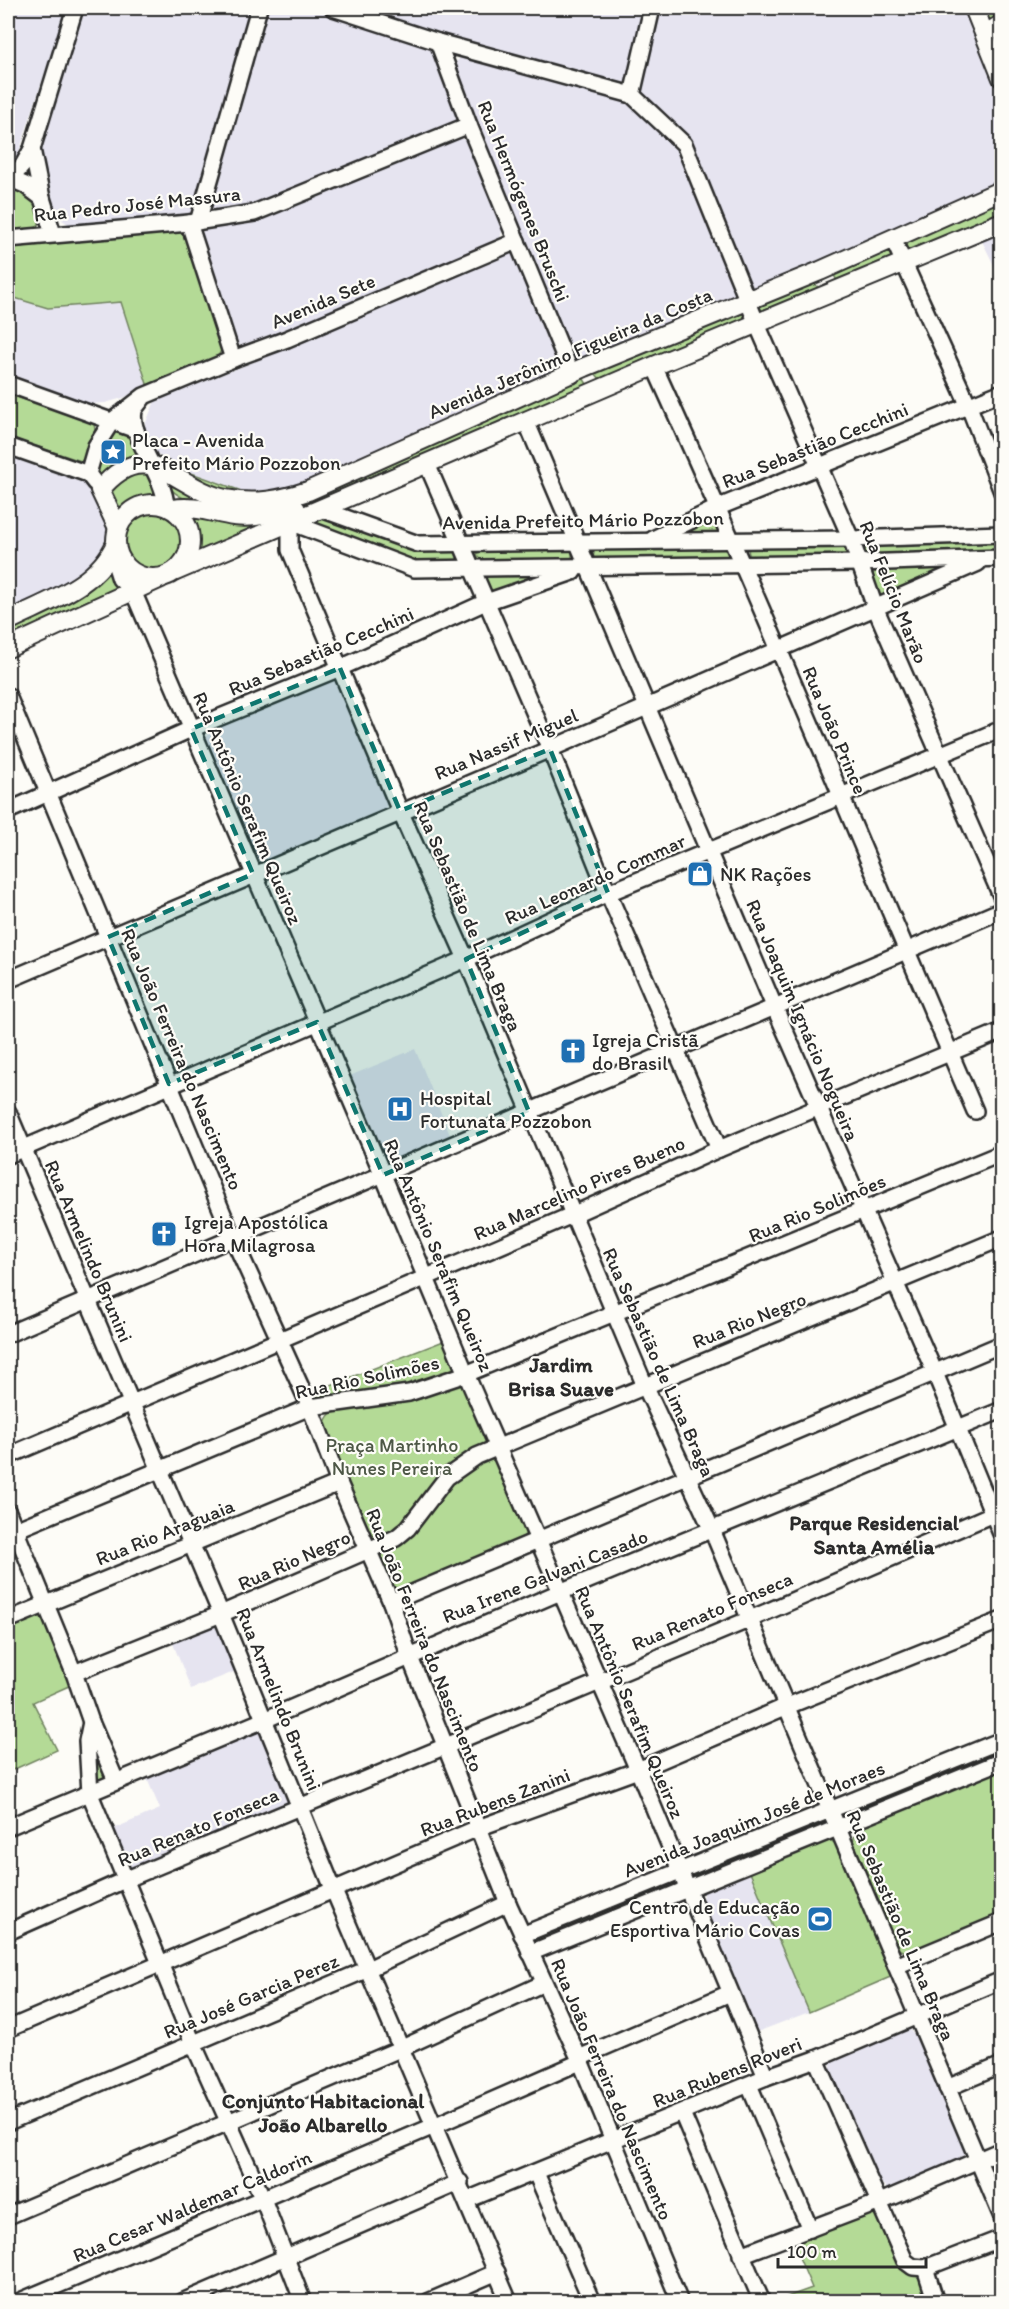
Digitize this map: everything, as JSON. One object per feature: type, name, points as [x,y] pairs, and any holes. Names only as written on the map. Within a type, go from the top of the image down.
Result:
[{"type":"main road","points":[[974,8],[1002,78]]},
{"type":"main road","points":[[986,37],[989,32],[1002,24]]},
{"type":"main road","name":"Avenida Jerônimo Figueira da Costa","points":[[153,465],[162,467],[196,489],[225,499],[258,502],[282,499],[308,491],[579,371],[748,301],[1002,190]]},
{"type":"main road","points":[[8,648],[169,574],[596,390],[1002,222]]},
{"type":"main road","points":[[579,371],[596,390]]},
{"type":"main road","points":[[8,621],[86,582],[100,568],[117,541],[126,516],[138,507],[152,504],[170,507],[184,519],[191,539],[185,560],[169,574],[148,578],[134,573],[123,563],[117,541],[100,490],[113,475],[121,471],[142,464],[153,465]]},
{"type":"main road","name":"Avenida Prefeito Mário Pozzobon","points":[[170,507],[188,507],[253,517],[295,509],[321,509]]},
{"type":"street","points":[[9,181],[23,165],[32,148],[75,8]]},
{"type":"street","points":[[233,359],[193,222],[259,8]]},
{"type":"street","points":[[333,8],[351,10],[438,42],[632,95],[652,8]]},
{"type":"street","name":"Rua Hermógenes Bruschi","points":[[438,42],[469,125],[517,241],[579,371]]},
{"type":"street","name":"Rua Felício Marão","points":[[632,95],[684,144],[757,324],[851,539],[875,607],[1002,898]]},
{"type":"street","name":"Rua Pedro José Massura","points":[[8,239],[193,222],[254,213],[469,125]]},
{"type":"street","points":[[32,148],[42,198],[53,234]]},
{"type":"street","points":[[9,181],[26,184],[42,198]]},
{"type":"street","points":[[892,239],[968,404],[1002,492]]},
{"type":"street","name":"Avenida Sete","points":[[88,474],[96,446],[112,421],[144,396],[287,339],[517,241]]},
{"type":"street","name":"Rua João Prince","points":[[654,366],[719,507],[975,1111]]},
{"type":"street","points":[[8,384],[136,430]]},
{"type":"street","name":"Rua Sebastião Cecchini","points":[[647,542],[719,507],[1002,392]]},
{"type":"street","points":[[144,396],[134,411],[136,430],[161,482],[170,507]]},
{"type":"street","name":"Rua Joaquim Ignácio Nogueira","points":[[526,421],[818,1108],[935,1373],[957,1429],[997,1512],[1002,1536]]},
{"type":"street","points":[[8,446],[88,474],[100,490]]},
{"type":"street","points":[[427,464],[719,1149]]},
{"type":"street","name":"Avenida Prefeito Mário Pozzobon","points":[[321,509],[418,544],[851,539],[1002,534]]},
{"type":"street","points":[[290,522],[414,569],[994,559]]},
{"type":"street","name":"Rua Sebastião de Lima Braga","points":[[290,522],[290,550],[400,811],[466,959],[645,1386],[712,1530],[748,1620],[1002,2217]]},
{"type":"street","name":"Rua Antônio Serafim Queiroz","points":[[117,541],[114,560],[116,570],[120,579],[133,591],[497,1447],[638,1770],[766,2077]]},
{"type":"street","name":"Rua Nassif Miguel","points":[[8,980],[550,749],[875,607],[994,559]]},
{"type":"street","name":"Rua Sebastião Cecchini","points":[[8,811],[191,729],[340,668],[486,602],[587,567]]},
{"type":"street","name":"Rua João Ferreira do Nascimento","points":[[8,696],[233,1238],[309,1407],[367,1550],[391,1602],[507,1903],[579,2060],[680,2301]]},
{"type":"street","name":"Rua Leonardo Commar","points":[[8,1155],[169,1084],[466,959],[608,893],[1002,729]]},
{"type":"street","points":[[8,1334],[1002,909]]},
{"type":"street","name":"Rua Marcelino Pires Bueno","points":[[8,1456],[572,1215],[719,1149],[1002,1031]]},
{"type":"street","name":"Rua Armelindo Brunini","points":[[8,1112],[221,1614],[334,1891],[509,2301]]},
{"type":"street","name":"Rua Rio Solimões","points":[[11,1532],[309,1407],[409,1393],[466,1374],[1002,1153]]},
{"type":"street","name":"Rua Rio Negro","points":[[74,1673],[221,1614],[396,1538],[408,1528],[447,1477],[477,1456],[1002,1238]]},
{"type":"street","points":[[391,1602],[1002,1344]]},
{"type":"street","name":"Rua Irene Galvani Casado","points":[[8,1827],[560,1592],[1002,1410]]},
{"type":"street","name":"Rua Rio Araguaia","points":[[8,1620],[339,1483]]},
{"type":"street","points":[[8,1512],[11,1532],[45,1604],[116,1781]]},
{"type":"street","name":"Rua Renato Fonseca","points":[[8,1932],[127,1879],[748,1620],[997,1512]]},
{"type":"street","name":"Rua Rubens Zanini","points":[[8,2030],[478,1828],[638,1770],[785,1707],[1002,1620]]},
{"type":"street","points":[[91,1722],[87,1741],[90,1794],[303,2301]]},
{"type":"street","name":"Avenida Joaquim José de Moraes","points":[[522,1935],[680,1873],[1002,1740]]},
{"type":"street","name":"Avenida Joaquim José de Moraes","points":[[530,1953],[1002,1761]]},
{"type":"street","name":"Rua José Garcia Perez","points":[[8,2122],[368,1969],[507,1903]]},
{"type":"street","points":[[896,1966],[1002,1922]]},
{"type":"street","name":"Rua Rubens Roveri","points":[[467,2200],[766,2077],[816,2059],[1002,1980]]},
{"type":"street","points":[[8,2216],[402,2048],[544,1983]]},
{"type":"street","name":"Rua Cesar Waldemar Caldorin","points":[[18,2301],[434,2126],[730,1993]]},
{"type":"street","points":[[816,2059],[905,2261],[913,2267],[926,2268],[1002,2238]]},
{"type":"street","points":[[947,2088],[1002,2065]]},
{"type":"street","points":[[749,2085],[810,2229]]},
{"type":"street","points":[[682,2113],[762,2301]]},
{"type":"street","points":[[741,2255],[880,2202],[1002,2150]]},
{"type":"street","points":[[536,2173],[592,2301]]},
{"type":"street","points":[[182,2301],[460,2182]]},
{"type":"street","points":[[926,2268],[936,2301]]},
{"type":"street","points":[[428,2301],[497,2271]]},
{"type":"highlighted area","points":[[340,668],[400,811],[550,749],[608,893],[466,959],[529,1112],[383,1175],[317,1022],[169,1084],[108,937],[253,874],[191,729]]},
{"type":"shaded area","points":[[8,8],[66,8],[16,161],[8,170]]},
{"type":"shaded area","points":[[84,8],[255,8],[195,210],[188,217],[89,228],[68,224],[58,217],[47,197],[39,158],[40,144]]},
{"type":"shaded area","points":[[267,8],[308,8],[429,43],[438,53],[460,115],[454,125],[272,200],[235,212],[211,211],[209,205]]},
{"type":"shaded area","points":[[363,8],[647,8],[627,87],[440,36],[364,11]]},
{"type":"shaded area","points":[[656,8],[966,8],[1001,91],[1001,186],[761,289],[753,288],[748,284],[688,142],[638,92]]},
{"type":"shaded area","points":[[460,58],[469,58],[624,98],[679,146],[739,291],[736,299],[582,363],[570,354],[455,68]]},
{"type":"shaded area","points":[[455,136],[472,143],[503,227],[500,239],[289,330],[243,346],[234,343],[200,236],[204,230],[257,219]]},
{"type":"shaded area","points":[[1001,228],[1001,279],[980,237]]},
{"type":"shaded area","points":[[510,254],[517,256],[561,366],[559,373],[308,487],[261,498],[169,465],[150,446],[144,427],[155,401],[289,348]]},
{"type":"shaded area","points":[[8,296],[48,308],[121,302],[148,387],[105,403],[76,405],[8,380]]},
{"type":"shaded area","points":[[8,455],[84,483],[94,492],[111,528],[111,536],[92,573],[8,616]]},
{"type":"shaded area","points":[[331,680],[338,683],[388,801],[385,811],[266,862],[257,860],[206,739],[209,732]]},
{"type":"shaded area","name":"NK Rações","points":[[700,862],[705,864],[712,880],[697,887],[688,867]]},
{"type":"shaded area","name":"Hospital Fortunata Pozzobon","points":[[415,1049],[452,1140],[387,1164],[383,1160],[347,1077]]},
{"type":"shaded area","points":[[209,1625],[216,1625],[223,1630],[239,1670],[191,1689],[172,1641]]},
{"type":"shaded area","points":[[254,1731],[263,1733],[289,1799],[289,1806],[134,1869],[128,1864],[113,1829],[160,1809],[145,1774]]},
{"type":"shaded area","points":[[749,1870],[809,2012],[757,2032],[702,1902],[704,1888]]},
{"type":"shaded area","points":[[903,2029],[910,2030],[918,2038],[964,2146],[964,2154],[959,2161],[897,2188],[886,2188],[879,2180],[831,2074],[831,2064],[835,2059]]},
{"type":"green space","points":[[983,8],[1001,8],[1001,19],[990,25]]},
{"type":"green space","points":[[15,189],[27,195],[37,205],[40,218],[34,230],[8,233],[8,192]]},
{"type":"green space","points":[[1001,199],[1001,218],[907,254],[903,246],[906,239]]},
{"type":"green space","points":[[180,232],[189,241],[224,345],[217,358],[148,387],[121,302],[48,308],[8,296],[8,248]]},
{"type":"green space","points":[[892,248],[894,262],[837,281],[834,275],[836,269]]},
{"type":"green space","points":[[811,278],[819,289],[758,314],[755,308],[758,301]]},
{"type":"green space","points":[[747,310],[750,317],[606,381],[600,379],[595,373],[599,365]]},
{"type":"green space","points":[[582,376],[587,384],[583,392],[321,505],[305,503],[252,512],[214,509],[187,500],[176,493],[168,485],[163,475],[166,473],[181,485],[216,501],[254,505],[292,500],[574,377]]},
{"type":"green space","points":[[8,394],[94,423],[95,439],[92,449],[81,461],[8,437]]},
{"type":"green space","points":[[114,432],[133,439],[144,457],[100,475],[98,457],[105,441]]},
{"type":"green space","points":[[169,465],[261,498],[218,492]]},
{"type":"green space","points":[[148,472],[159,501],[143,502],[120,516],[109,492],[125,473]]},
{"type":"green space","points":[[148,510],[160,510],[176,519],[183,529],[185,541],[183,553],[176,563],[160,572],[148,572],[137,567],[128,558],[123,547],[123,535],[128,524],[137,515]]},
{"type":"green space","points":[[287,515],[193,557],[196,537],[189,519],[191,516]]},
{"type":"green space","points":[[319,517],[454,551],[457,559],[455,562],[410,563],[308,522]]},
{"type":"green space","points":[[715,519],[722,531],[718,536],[684,536],[682,532],[685,529]]},
{"type":"green space","points":[[1001,540],[1001,553],[866,556],[864,553],[867,546]]},
{"type":"green space","points":[[844,546],[848,551],[847,556],[750,558],[748,550],[754,547]]},
{"type":"green space","points":[[722,548],[729,552],[728,557],[596,560],[593,557],[595,549]]},
{"type":"green space","points":[[482,549],[567,549],[572,551],[572,558],[569,561],[481,563],[477,554]]},
{"type":"green space","points":[[939,566],[943,569],[941,575],[885,598],[878,596],[872,578],[874,572]]},
{"type":"green space","points":[[109,567],[117,586],[116,589],[8,643],[8,626]]},
{"type":"green space","points":[[553,571],[491,593],[483,580],[490,573]]},
{"type":"green space","points":[[446,1340],[454,1360],[454,1371],[416,1387],[314,1400],[308,1394]]},
{"type":"green space","name":"Praça Martinho Nunes Pereira","points":[[459,1384],[467,1387],[487,1438],[484,1447],[403,1526],[380,1540],[371,1537],[324,1429],[327,1419],[330,1414],[339,1409],[420,1399]]},
{"type":"green space","points":[[488,1459],[496,1461],[526,1527],[525,1535],[516,1543],[401,1591],[390,1585],[379,1560],[382,1552],[466,1469]]},
{"type":"green space","points":[[37,1613],[42,1615],[71,1685],[33,1702],[57,1750],[8,1772],[8,1624]]},
{"type":"green space","points":[[91,1739],[107,1777],[104,1780],[96,1778]]},
{"type":"green space","points":[[1001,1746],[1001,1756],[845,1820],[840,1818],[840,1813]]},
{"type":"green space","points":[[1001,1767],[1001,1916],[911,1953],[896,1949],[852,1844],[858,1826]]},
{"type":"green space","points":[[820,1821],[824,1826],[693,1879],[695,1872]]},
{"type":"green space","name":"Centro de Educação Esportiva Mário Covas","points":[[828,1838],[839,1847],[895,1975],[809,2012],[749,1870]]},
{"type":"green space","points":[[676,1879],[683,1885],[534,1944],[533,1936]]},
{"type":"green space","points":[[872,2210],[881,2215],[919,2274],[928,2301],[773,2302],[812,2288],[792,2241]]},
{"type":"place","name":"Placa - Avenida Prefeito Mário Pozzobon","points":[[113,452]]},
{"type":"place","name":"NK Rações","points":[[700,874]]},
{"type":"place","name":"Igreja Cristã do Brasil","points":[[573,1051]]},
{"type":"place","name":"Hospital Fortunata Pozzobon","points":[[400,1109]]},
{"type":"place","name":"Igreja Apostólica Hora Milagrosa","points":[[164,1234]]},
{"type":"place","name":"Centro de Educação Esportiva Mário Covas","points":[[820,1919]]},
{"type":"district","name":"Jardim Brisa Suave","points":[[561,1376]]},
{"type":"district","name":"Parque Residencial Santa Amélia","points":[[874,1534]]},
{"type":"district","name":"Conjunto Habitacional João Albarello","points":[[323,2112]]}]
